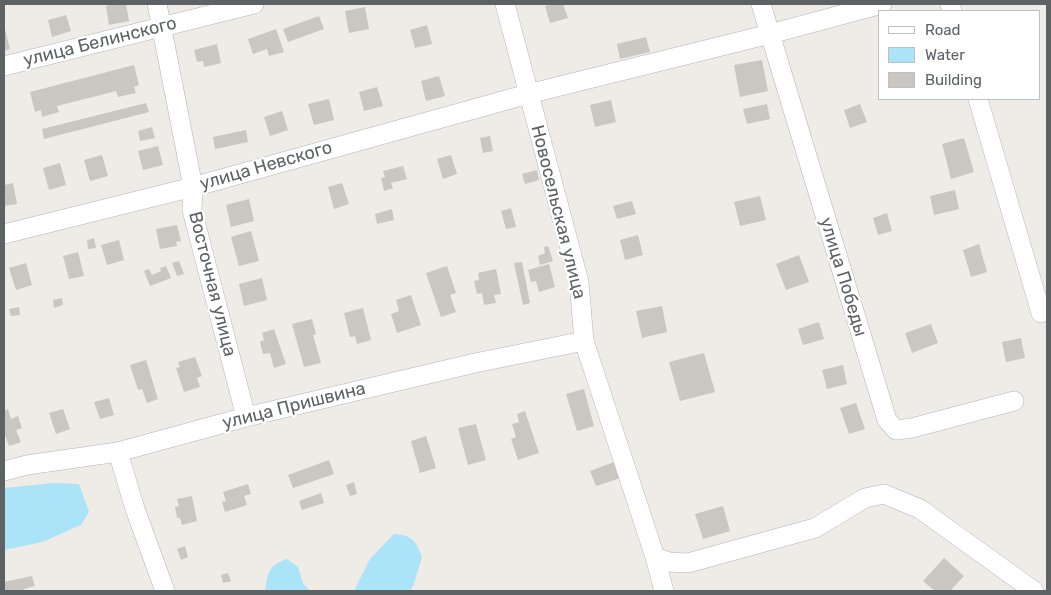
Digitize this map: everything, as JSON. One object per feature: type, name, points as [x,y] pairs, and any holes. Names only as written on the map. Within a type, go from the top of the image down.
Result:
[{"type":"street","name":"Восточная улица","points":[[158,4],[193,187],[192,210],[246,417]]},
{"type":"street","name":"улица Белинского","points":[[4,66],[254,4]]},
{"type":"street","name":"Новосельская улица","points":[[505,4],[579,282],[584,341],[664,591]]},
{"type":"street","name":"улица Победы","points":[[761,4],[887,420],[896,430],[912,428],[1014,401]]},
{"type":"street","name":"улица Невского","points":[[4,234],[193,187],[528,94],[882,4]]},
{"type":"street","points":[[978,100],[1041,313]]},
{"type":"street","name":"улица Пришвина","points":[[4,471],[27,465],[118,452],[246,417],[475,363],[584,341]]},
{"type":"street","points":[[118,452],[165,591]]},
{"type":"street","points":[[654,557],[669,562],[688,563],[806,531],[828,521],[865,498],[884,494],[920,509],[1034,591]]},
{"type":"water","points":[[54,483],[79,484],[89,512],[81,525],[42,542],[4,550],[4,488]]},
{"type":"water","points":[[394,534],[406,536],[413,540],[422,557],[410,591],[354,591],[370,559]]},
{"type":"water","points":[[287,559],[298,567],[303,583],[310,591],[265,591],[272,567]]},
{"type":"building","points":[[126,4],[129,21],[109,25],[106,6]]},
{"type":"building","points":[[563,4],[568,18],[550,23],[545,6]]},
{"type":"building","points":[[365,7],[369,29],[349,33],[345,11]]},
{"type":"building","points":[[66,15],[71,31],[52,37],[48,20]]},
{"type":"building","points":[[319,16],[324,29],[288,42],[283,29]]},
{"type":"building","points":[[4,25],[10,49],[4,51]]},
{"type":"building","points":[[427,25],[432,44],[415,48],[410,30]]},
{"type":"building","points":[[276,29],[284,52],[269,56],[267,49],[253,54],[248,39]]},
{"type":"building","points":[[646,37],[650,52],[620,59],[617,44]]},
{"type":"building","points":[[217,44],[221,63],[204,67],[203,61],[197,62],[194,50]]},
{"type":"building","points":[[762,60],[768,91],[740,97],[734,65]]},
{"type":"building","points":[[134,65],[139,85],[134,87],[136,93],[118,97],[116,91],[57,106],[59,112],[42,117],[41,110],[35,112],[30,92]]},
{"type":"building","points":[[439,76],[445,96],[426,101],[421,81]]},
{"type":"building","points":[[377,87],[383,106],[364,111],[359,92]]},
{"type":"building","points":[[329,99],[334,120],[314,125],[308,104]]},
{"type":"building","points":[[611,100],[616,122],[595,127],[590,105]]},
{"type":"building","points":[[146,103],[149,112],[44,139],[42,129]]},
{"type":"building","points":[[767,104],[770,119],[747,124],[743,109]]},
{"type":"building","points":[[860,104],[867,122],[850,128],[844,110]]},
{"type":"building","points":[[282,111],[288,130],[270,136],[264,117]]},
{"type":"building","points":[[152,127],[155,138],[140,141],[138,131]]},
{"type":"building","points":[[246,130],[248,142],[215,149],[213,137]]},
{"type":"building","points":[[490,136],[493,151],[483,153],[480,138]]},
{"type":"building","points":[[964,138],[974,172],[951,179],[942,144]]},
{"type":"building","points":[[158,146],[163,165],[143,170],[138,151]]},
{"type":"building","points":[[102,155],[108,176],[90,181],[84,160]]},
{"type":"building","points":[[451,155],[457,174],[443,179],[437,159]]},
{"type":"building","points":[[60,163],[66,185],[49,190],[43,168]]},
{"type":"building","points":[[403,166],[407,179],[391,183],[393,188],[384,191],[381,178],[385,177],[383,171]]},
{"type":"building","points":[[537,170],[539,180],[525,184],[522,174]]},
{"type":"building","points":[[13,183],[17,204],[4,206],[4,185]]},
{"type":"building","points":[[342,183],[349,204],[334,209],[328,187]]},
{"type":"building","points":[[955,190],[959,209],[934,215],[930,196]]},
{"type":"building","points":[[760,196],[766,220],[740,226],[734,202]]},
{"type":"building","points":[[249,199],[254,221],[231,227],[226,205]]},
{"type":"building","points":[[632,201],[636,214],[617,219],[613,206]]},
{"type":"building","points":[[511,208],[516,227],[506,229],[501,211]]},
{"type":"building","points":[[392,209],[394,220],[377,224],[375,214]]},
{"type":"building","points":[[887,213],[892,231],[878,235],[873,218]]},
{"type":"building","points":[[177,225],[181,241],[176,242],[177,246],[160,249],[156,229]]},
{"type":"building","points":[[251,231],[259,261],[239,266],[231,237]]},
{"type":"building","points":[[638,235],[643,255],[625,260],[620,240]]},
{"type":"building","points":[[94,238],[96,248],[88,249],[87,240]]},
{"type":"building","points":[[119,240],[124,260],[107,265],[101,245]]},
{"type":"building","points":[[979,244],[987,272],[971,277],[963,250]]},
{"type":"building","points":[[548,246],[553,261],[540,265],[538,256],[545,253],[544,247]]},
{"type":"building","points":[[78,252],[84,276],[69,279],[63,256]]},
{"type":"building","points":[[799,255],[809,282],[786,290],[776,264]]},
{"type":"building","points":[[179,261],[184,274],[177,276],[172,263]]},
{"type":"building","points":[[522,262],[530,303],[523,305],[514,263]]},
{"type":"building","points":[[26,263],[32,285],[16,290],[9,268]]},
{"type":"building","points":[[549,264],[555,287],[539,292],[536,281],[531,282],[528,270]]},
{"type":"building","points":[[166,266],[171,278],[150,286],[144,271],[149,269],[152,275],[161,271],[160,268]]},
{"type":"building","points":[[447,266],[456,293],[450,295],[456,312],[441,317],[426,273]]},
{"type":"building","points":[[496,269],[501,294],[494,295],[496,303],[484,305],[482,293],[477,294],[474,281],[479,280],[478,273]]},
{"type":"building","points":[[262,278],[267,300],[244,306],[239,284]]},
{"type":"building","points":[[411,295],[421,325],[397,333],[391,314],[399,311],[396,300]]},
{"type":"building","points":[[62,298],[63,305],[54,308],[53,300]]},
{"type":"building","points":[[662,306],[667,332],[642,338],[636,311]]},
{"type":"building","points":[[19,307],[20,315],[11,316],[9,309]]},
{"type":"building","points":[[363,308],[371,340],[357,344],[355,336],[350,337],[344,313]]},
{"type":"building","points":[[312,319],[316,334],[313,335],[321,363],[304,367],[292,324]]},
{"type":"building","points":[[819,322],[824,339],[803,345],[798,329]]},
{"type":"building","points":[[931,324],[938,343],[912,353],[905,333]]},
{"type":"building","points":[[274,329],[286,364],[274,368],[270,353],[263,354],[260,342],[264,340],[262,333]]},
{"type":"building","points":[[1021,338],[1025,358],[1006,362],[1002,342]]},
{"type":"building","points":[[704,353],[715,392],[680,401],[669,362]]},
{"type":"building","points":[[195,357],[202,376],[197,378],[200,387],[184,392],[176,368],[180,367],[178,362]]},
{"type":"building","points":[[146,360],[158,399],[147,403],[142,389],[138,390],[130,365]]},
{"type":"building","points":[[843,365],[847,384],[827,389],[822,370]]},
{"type":"building","points":[[584,389],[594,426],[577,431],[566,394]]},
{"type":"building","points":[[109,398],[114,415],[100,419],[94,402]]},
{"type":"building","points":[[856,403],[865,429],[849,434],[840,408]]},
{"type":"building","points":[[8,409],[11,419],[18,416],[22,428],[16,430],[21,442],[9,446],[4,432],[4,411]]},
{"type":"building","points":[[63,409],[70,429],[56,434],[49,413]]},
{"type":"building","points":[[525,411],[539,453],[518,460],[511,439],[516,437],[512,424],[519,422],[517,414]]},
{"type":"building","points":[[476,424],[486,460],[468,465],[458,428]]},
{"type":"building","points":[[426,436],[436,468],[420,473],[411,441]]},
{"type":"building","points":[[329,460],[334,474],[293,488],[288,475]]},
{"type":"building","points":[[614,462],[620,478],[596,486],[590,471]]},
{"type":"building","points":[[354,482],[357,494],[350,496],[346,485]]},
{"type":"building","points":[[248,484],[251,494],[244,496],[247,505],[225,512],[222,502],[226,501],[223,492]]},
{"type":"building","points":[[321,493],[324,503],[302,510],[299,501]]},
{"type":"building","points":[[192,496],[197,521],[182,525],[180,518],[177,518],[175,507],[179,506],[177,499]]},
{"type":"building","points":[[723,506],[730,531],[703,539],[695,514]]},
{"type":"building","points":[[185,546],[188,557],[181,560],[177,549]]},
{"type":"building","points":[[944,558],[964,576],[950,591],[935,591],[923,581]]},
{"type":"building","points":[[228,573],[231,581],[223,583],[221,575]]},
{"type":"building","points":[[32,576],[35,586],[24,589],[24,591],[4,591],[4,582]]}]
